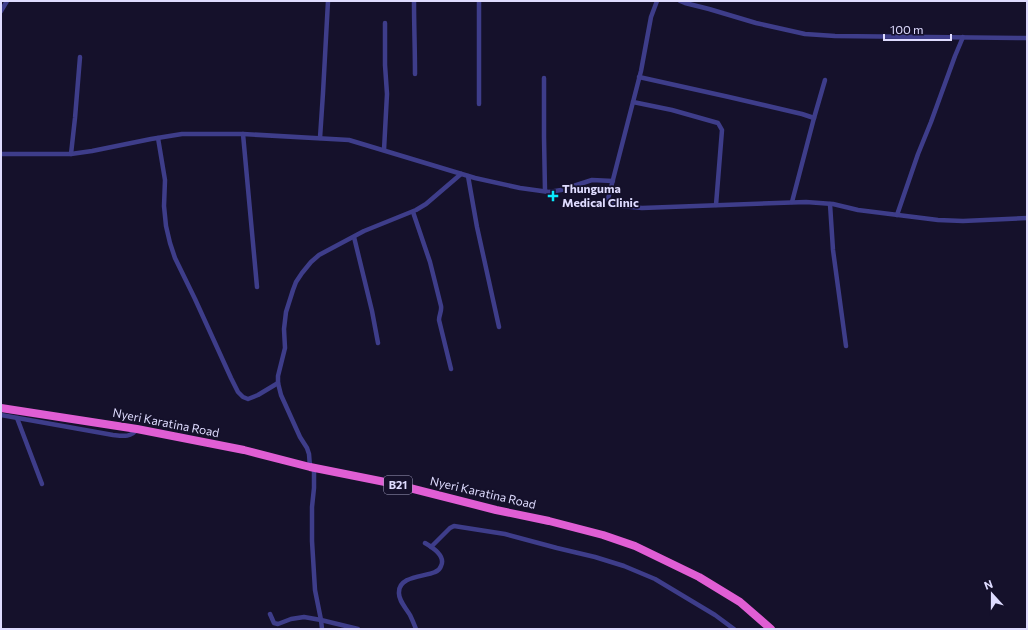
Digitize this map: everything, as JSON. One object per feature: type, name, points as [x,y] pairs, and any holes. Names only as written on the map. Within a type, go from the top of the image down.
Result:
[{"type":"highway","name":"Nyeri Karatina Road","points":[[1,408],[136,429],[244,450],[312,467],[390,483],[603,535],[635,546],[699,576],[740,602],[771,629]]},
{"type":"street","points":[[1,11],[7,1]]},
{"type":"street","points":[[320,138],[328,1]]},
{"type":"street","points":[[414,1],[415,74]]},
{"type":"street","points":[[479,1],[479,104]]},
{"type":"street","points":[[657,1],[651,17],[639,77],[608,199],[609,202],[621,206],[642,208],[806,202],[830,204],[858,210],[938,220],[963,221],[1027,218]]},
{"type":"street","points":[[680,1],[709,8],[756,23],[805,34],[835,36],[1027,38]]},
{"type":"street","points":[[384,150],[387,94],[385,23]]},
{"type":"street","points":[[897,215],[918,154],[963,37]]},
{"type":"street","points":[[71,154],[80,58]]},
{"type":"street","points":[[639,77],[736,98],[814,118]]},
{"type":"street","points":[[544,78],[545,191]]},
{"type":"street","points":[[792,202],[825,80]]},
{"type":"street","points":[[633,102],[672,110],[718,123],[722,130],[716,205]]},
{"type":"street","points":[[1,154],[71,154],[182,134],[243,134],[349,140],[468,176],[520,188],[555,192],[592,180],[613,182]]},
{"type":"street","points":[[243,134],[257,287]]},
{"type":"street","points":[[158,138],[165,180],[166,226],[170,243],[175,258],[231,378],[238,392],[243,397],[248,399],[278,384]]},
{"type":"street","points":[[322,629],[315,590],[312,541],[312,507],[314,488],[312,467],[307,448],[300,437],[281,395],[278,384],[280,367],[285,348],[284,329],[286,312],[296,282],[311,262],[319,255],[379,225],[413,212],[426,204],[461,174]]},
{"type":"street","points":[[468,176],[499,327]]},
{"type":"street","points":[[830,204],[833,250],[846,346]]},
{"type":"street","points":[[413,212],[430,262],[441,306],[439,320],[451,369]]},
{"type":"street","points":[[354,237],[372,311],[378,343]]},
{"type":"street","points":[[1,415],[125,437],[130,436],[136,429]]},
{"type":"street","points":[[17,418],[42,484]]},
{"type":"street","points":[[431,547],[450,528],[454,526],[505,534],[595,557],[624,566],[655,579],[715,615],[734,629]]},
{"type":"street","points":[[416,629],[398,591],[406,580],[436,572],[440,568],[443,562],[439,553],[425,543]]},
{"type":"street","points":[[270,614],[274,623],[278,624],[291,619],[304,617],[358,629]]},
{"type":"place","name":"Thunguma Medical Clinic","points":[[553,196]]}]
